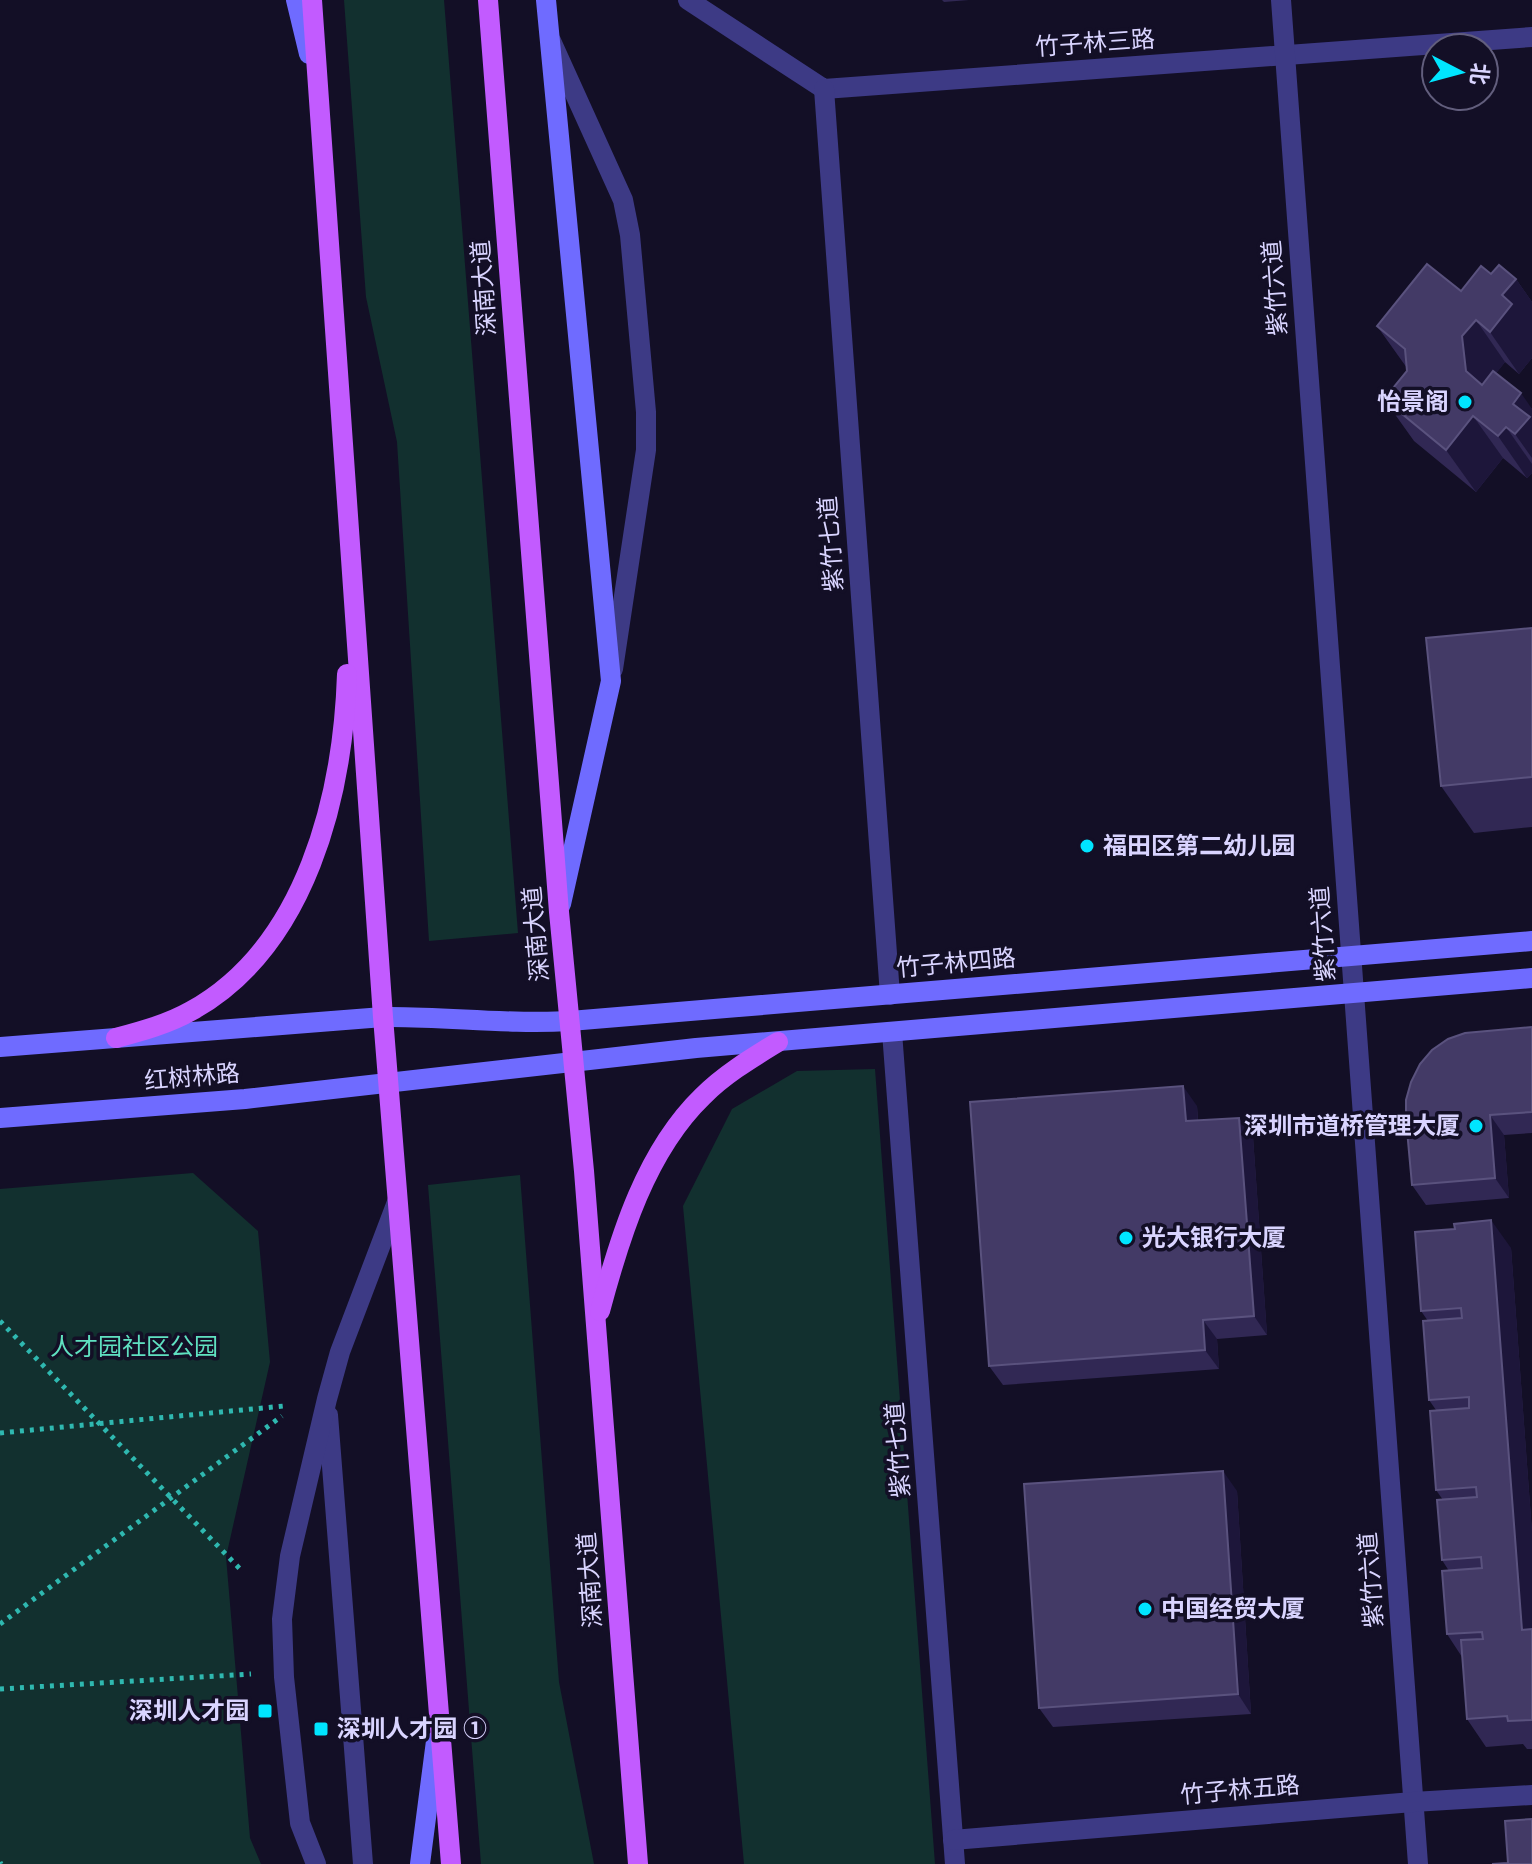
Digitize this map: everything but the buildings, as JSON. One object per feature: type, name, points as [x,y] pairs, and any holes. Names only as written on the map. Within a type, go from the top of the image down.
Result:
[{"type":"main road","points":[[312,0],[383,1017],[451,1864]]},
{"type":"main road","name":"深南大道","points":[[488,0],[638,1864]]},
{"type":"main road","points":[[116,1038],[192,1010],[231,983],[266,946],[294,899],[319,837],[339,762],[346,715],[351,578]]},
{"type":"main road","points":[[596,1327],[613,1261],[634,1205],[655,1162],[679,1124],[703,1096],[732,1072],[778,1042]]},
{"type":"street","points":[[296,0],[319,105]]},
{"type":"street","points":[[546,0],[611,681]]},
{"type":"street","points":[[688,0],[824,89]]},
{"type":"street","name":"紫竹六道","points":[[1281,0],[1418,1864]]},
{"type":"street","name":"竹子林三路","points":[[824,89],[1532,37]]},
{"type":"street","points":[[550,38],[623,200],[630,235],[646,412],[646,450],[611,681],[559,912]]},
{"type":"street","name":"紫竹七道","points":[[824,89],[890,995]]},
{"type":"street","name":"竹子林四路","points":[[383,1017],[508,1023],[570,1021],[1532,941]]},
{"type":"street","points":[[388,1083],[778,1042],[1532,978]]},
{"type":"street","name":"红树林路","points":[[0,1045],[383,1017]]},
{"type":"street","name":"紫竹七道","points":[[892,1032],[955,1864]]},
{"type":"street","name":"红树林路","points":[[0,1118],[245,1099],[388,1083]]},
{"type":"street","points":[[316,1864],[300,1823],[284,1677],[282,1619],[293,1542],[327,1399],[340,1352],[397,1202]]},
{"type":"street","points":[[327,1399],[363,1864]]},
{"type":"street","points":[[420,1864],[440,1709]]},
{"type":"street","name":"竹子林五路","points":[[953,1840],[1532,1795]]},
{"type":"path","points":[[0,1321],[243,1572]]},
{"type":"path","points":[[0,1433],[284,1406]]},
{"type":"path","points":[[0,1624],[282,1416]]},
{"type":"path","points":[[0,1689],[251,1674]]},
{"type":"green space","points":[[344,0],[444,0],[518,933],[429,941],[397,442],[366,297]]},
{"type":"green space","points":[[875,1069],[935,1864],[744,1864],[683,1206],[732,1109],[797,1071]]},
{"type":"green space","name":"人才园社区公园","points":[[193,1173],[258,1231],[270,1362],[226,1557],[250,1838],[261,1864],[0,1864],[0,1189]]},
{"type":"green space","points":[[520,1175],[559,1682],[594,1864],[481,1864],[428,1185]]},
{"type":"place","name":"怡景阁","points":[[1465,402]]},
{"type":"place","name":"福田区第二幼儿园","points":[[1087,846]]},
{"type":"place","name":"深圳市道桥管理大厦","points":[[1476,1126]]},
{"type":"place","name":"光大银行大厦","points":[[1126,1238]]},
{"type":"place","name":"中国经贸大厦","points":[[1145,1609]]},
{"type":"place","name":"深圳人才园","points":[[265,1711]]},
{"type":"place","name":"深圳人才园 ①","points":[[321,1729]]}]
